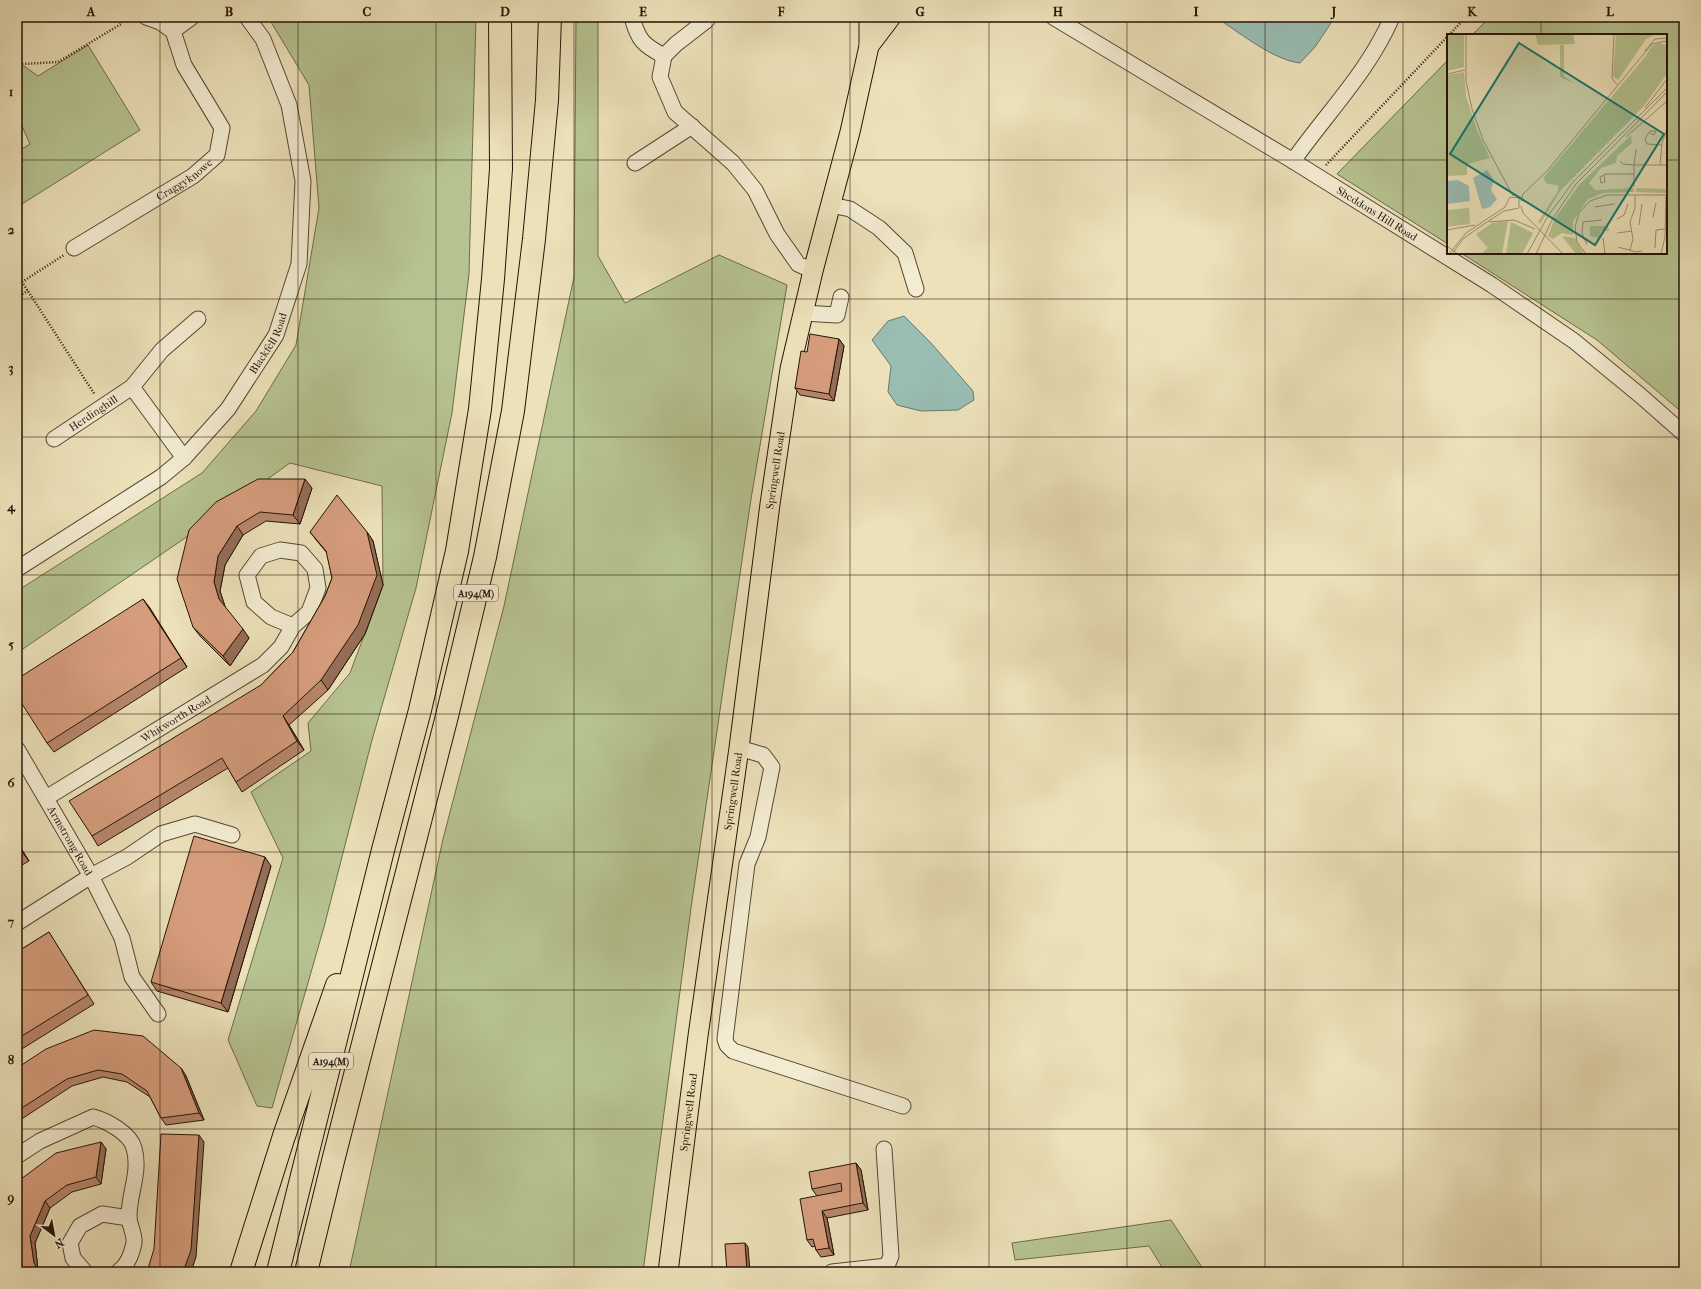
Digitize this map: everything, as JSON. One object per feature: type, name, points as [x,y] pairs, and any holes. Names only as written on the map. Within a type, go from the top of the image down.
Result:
[{"type":"highway","name":"A194(M)","points":[[278,1272],[383,850],[420,710],[457,551],[480,409],[493,279],[501,169],[500,17]]},
{"type":"highway","name":"A194(M)","points":[[306,1272],[447,716],[485,557],[513,410],[534,239],[546,116],[550,17]]},
{"type":"highway","name":"A194(M)","points":[[241,1272],[284,1136],[383,850]]},
{"type":"highway","name":"A194(M)","points":[[316,1272],[334,1157]]},
{"type":"main road","points":[[869,17],[869,46]]},
{"type":"main road","points":[[869,46],[891,17]]},
{"type":"main road","name":"Springwell Road","points":[[668,1272],[698,1036],[739,748],[771,496],[790,369],[813,271],[850,132],[869,46]]},
{"type":"street","points":[[146,17],[160,22],[173,31],[192,17]]},
{"type":"street","name":"Blackfell Road","points":[[17,569],[161,477],[184,458],[228,409],[276,335],[299,264],[303,181],[289,105],[263,39],[247,17]]},
{"type":"street","points":[[632,17],[639,38],[651,50],[664,56]]},
{"type":"street","name":"Sheddons Hill Road","points":[[1053,17],[1293,161],[1492,285],[1574,341],[1641,396],[1684,434]]},
{"type":"street","points":[[1293,161],[1351,86],[1385,32],[1392,17]]},
{"type":"street","points":[[707,20],[676,44],[664,56],[660,77],[675,112],[734,163],[755,190],[777,234],[798,264],[813,271]]},
{"type":"street","name":"Craggyknowe","points":[[74,248],[193,176],[217,155],[222,128],[184,65],[173,31]]},
{"type":"street","points":[[634,163],[692,126]]},
{"type":"street","points":[[830,205],[850,209],[879,228],[905,253],[916,289]]},
{"type":"street","points":[[803,312],[837,315],[841,297]]},
{"type":"street","name":"Herdinghill","points":[[54,439],[132,387],[162,350],[198,319]]},
{"type":"street","points":[[132,387],[184,458]]},
{"type":"street","name":"Whitworth Road","points":[[46,798],[263,665],[281,647],[293,626],[309,612],[318,588],[315,569],[301,552],[280,550],[261,556],[247,575],[254,602],[271,617],[293,626]]},
{"type":"street","points":[[739,748],[763,755],[772,767],[758,837],[747,864],[725,1039],[727,1045],[733,1051],[903,1106]]},
{"type":"street","name":"Armstrong Road","points":[[17,750],[91,876],[17,923]]},
{"type":"street","points":[[158,1014],[132,978],[122,938],[91,876],[127,857],[161,834],[195,824],[232,835]]},
{"type":"street","points":[[17,1156],[40,1141],[94,1117],[108,1122],[122,1132],[134,1147],[136,1170],[129,1218],[134,1241],[128,1260],[118,1272]]},
{"type":"street","points":[[832,1272],[887,1266],[891,1256],[884,1149]]},
{"type":"street","points":[[86,1272],[73,1258],[70,1243],[80,1226],[102,1214],[129,1218]]},
{"type":"path","points":[[17,67],[23,64],[58,62],[121,24],[123,17]]},
{"type":"path","points":[[1451,34],[1466,17]]},
{"type":"path","points":[[1316,176],[1447,38]]},
{"type":"path","points":[[22,282],[74,248]]},
{"type":"path","points":[[17,274],[103,407]]},
{"type":"path","points":[[17,297],[28,291]]},
{"type":"green space","points":[[268,17],[476,17],[469,274],[452,413],[416,588],[372,740],[324,927],[272,1108],[257,1106],[228,1040],[283,858],[251,792],[311,751],[308,723],[350,673],[383,585],[382,486],[290,463],[188,536],[17,653],[17,591],[202,473],[256,411],[296,345],[319,208],[309,85]]},
{"type":"green space","points":[[576,17],[598,17],[598,256],[625,303],[719,255],[787,285],[751,499],[691,908],[643,1272],[349,1272],[443,839],[504,606],[574,277]]},
{"type":"green space","points":[[1490,17],[1684,17],[1684,414],[1597,340],[1463,254],[1667,254],[1667,34],[1473,34]]},
{"type":"green space","points":[[88,45],[140,130],[17,207],[17,152],[30,144],[17,115],[17,71],[24,66],[38,76]]},
{"type":"green space","points":[[1447,61],[1447,243],[1337,174]]},
{"type":"green space","points":[[1171,1220],[1205,1272],[1165,1272],[1149,1246],[1015,1260],[1012,1243]]},
{"type":"water","points":[[1213,17],[1335,17],[1315,47],[1300,63],[1290,61],[1269,52]]},
{"type":"water","points":[[904,316],[931,343],[973,391],[974,400],[958,410],[921,411],[897,405],[888,392],[891,366],[872,340],[888,321]]},
{"type":"building","points":[[810,334],[839,339],[829,394],[795,388],[801,351],[807,352]]},
{"type":"building","points":[[258,479],[305,479],[293,515],[260,512],[237,526],[218,556],[214,582],[219,599],[243,629],[223,656],[193,627],[177,579],[189,530],[216,502]]},
{"type":"building","points":[[337,495],[367,532],[377,575],[358,625],[321,680],[283,716],[297,741],[236,782],[222,758],[92,836],[69,801],[261,685],[293,652],[325,596],[332,578],[326,551],[310,532]]},
{"type":"building","points":[[143,599],[181,658],[47,743],[17,696],[17,679]]},
{"type":"building","points":[[194,836],[265,857],[221,1003],[151,982]]},
{"type":"building","points":[[17,843],[22,852],[17,855]]},
{"type":"building","points":[[49,932],[88,995],[17,1039],[17,952]]},
{"type":"building","points":[[94,1030],[143,1036],[181,1068],[199,1113],[161,1118],[147,1091],[122,1074],[98,1070],[67,1079],[17,1111],[17,1068],[46,1049]]},
{"type":"building","points":[[161,1134],[199,1135],[191,1250],[183,1272],[147,1272],[154,1249]]},
{"type":"building","points":[[101,1142],[96,1177],[67,1185],[45,1201],[30,1236],[34,1263],[39,1272],[17,1272],[17,1182],[56,1153]]},
{"type":"building","points":[[856,1163],[863,1203],[822,1211],[829,1248],[816,1250],[813,1239],[807,1240],[800,1199],[842,1191],[841,1183],[812,1189],[809,1172]]},
{"type":"building","points":[[745,1243],[747,1272],[727,1272],[725,1244]]}]
